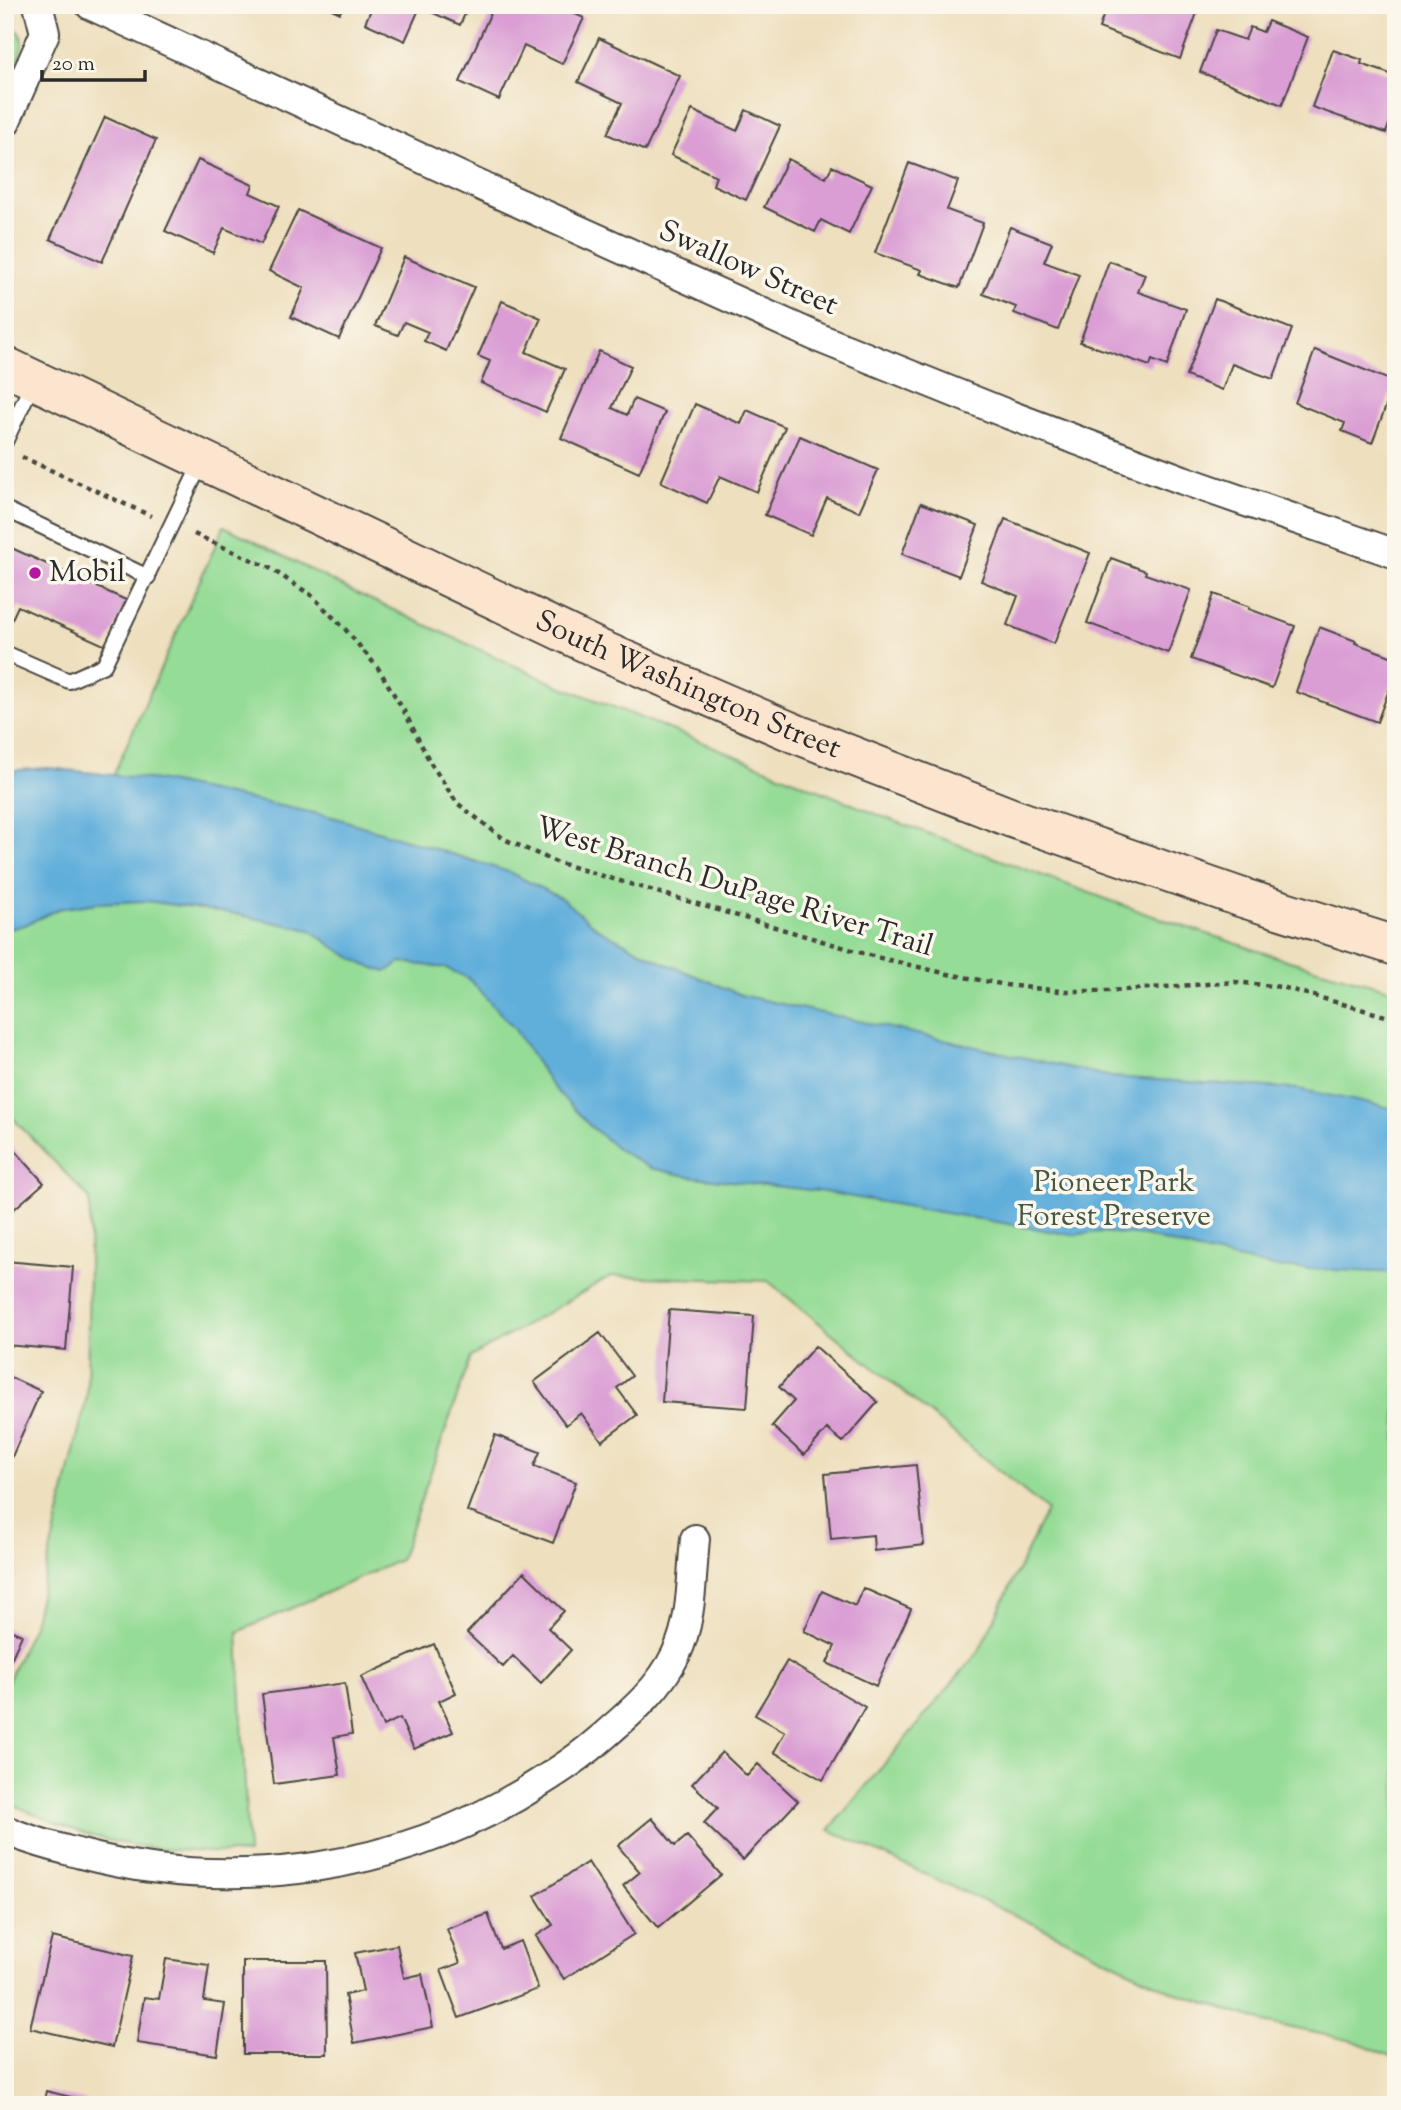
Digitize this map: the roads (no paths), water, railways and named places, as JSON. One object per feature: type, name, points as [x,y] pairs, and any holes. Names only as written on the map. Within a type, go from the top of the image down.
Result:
[{"type":"main road","name":"South Washington Street","points":[[20,372],[599,649],[794,733],[1012,818],[1240,897],[1396,946]]},
{"type":"street","points":[[5,123],[45,33],[38,5]]},
{"type":"street","name":"Swallow Street","points":[[90,5],[819,338],[1158,471],[1396,554]]},
{"type":"street","points":[[5,1830],[28,1840],[136,1867],[229,1874],[293,1871],[333,1865],[400,1849],[477,1819],[506,1804],[579,1757],[637,1707],[666,1674],[678,1651],[686,1621],[695,1539]]},
{"type":"lane","points":[[5,442],[20,372]]},
{"type":"lane","points":[[5,653],[69,681],[104,665],[204,459]]},
{"type":"lane","points":[[5,509],[148,577]]},
{"type":"water","points":[[48,768],[158,780],[333,817],[509,872],[561,898],[598,929],[660,961],[741,995],[1112,1077],[1298,1089],[1396,1109],[1396,1273],[1273,1267],[1145,1236],[1100,1232],[1072,1235],[818,1191],[687,1176],[650,1168],[619,1150],[589,1125],[551,1085],[514,1028],[468,978],[446,968],[401,962],[386,972],[365,965],[310,930],[235,914],[146,901],[97,903],[58,909],[25,925],[5,930],[5,771]]},
{"type":"place","name":"Mobil","points":[[35,573]]},
{"type":"park label","name":"Pioneer Park Forest Preserve","points":[[1114,1200]]}]
